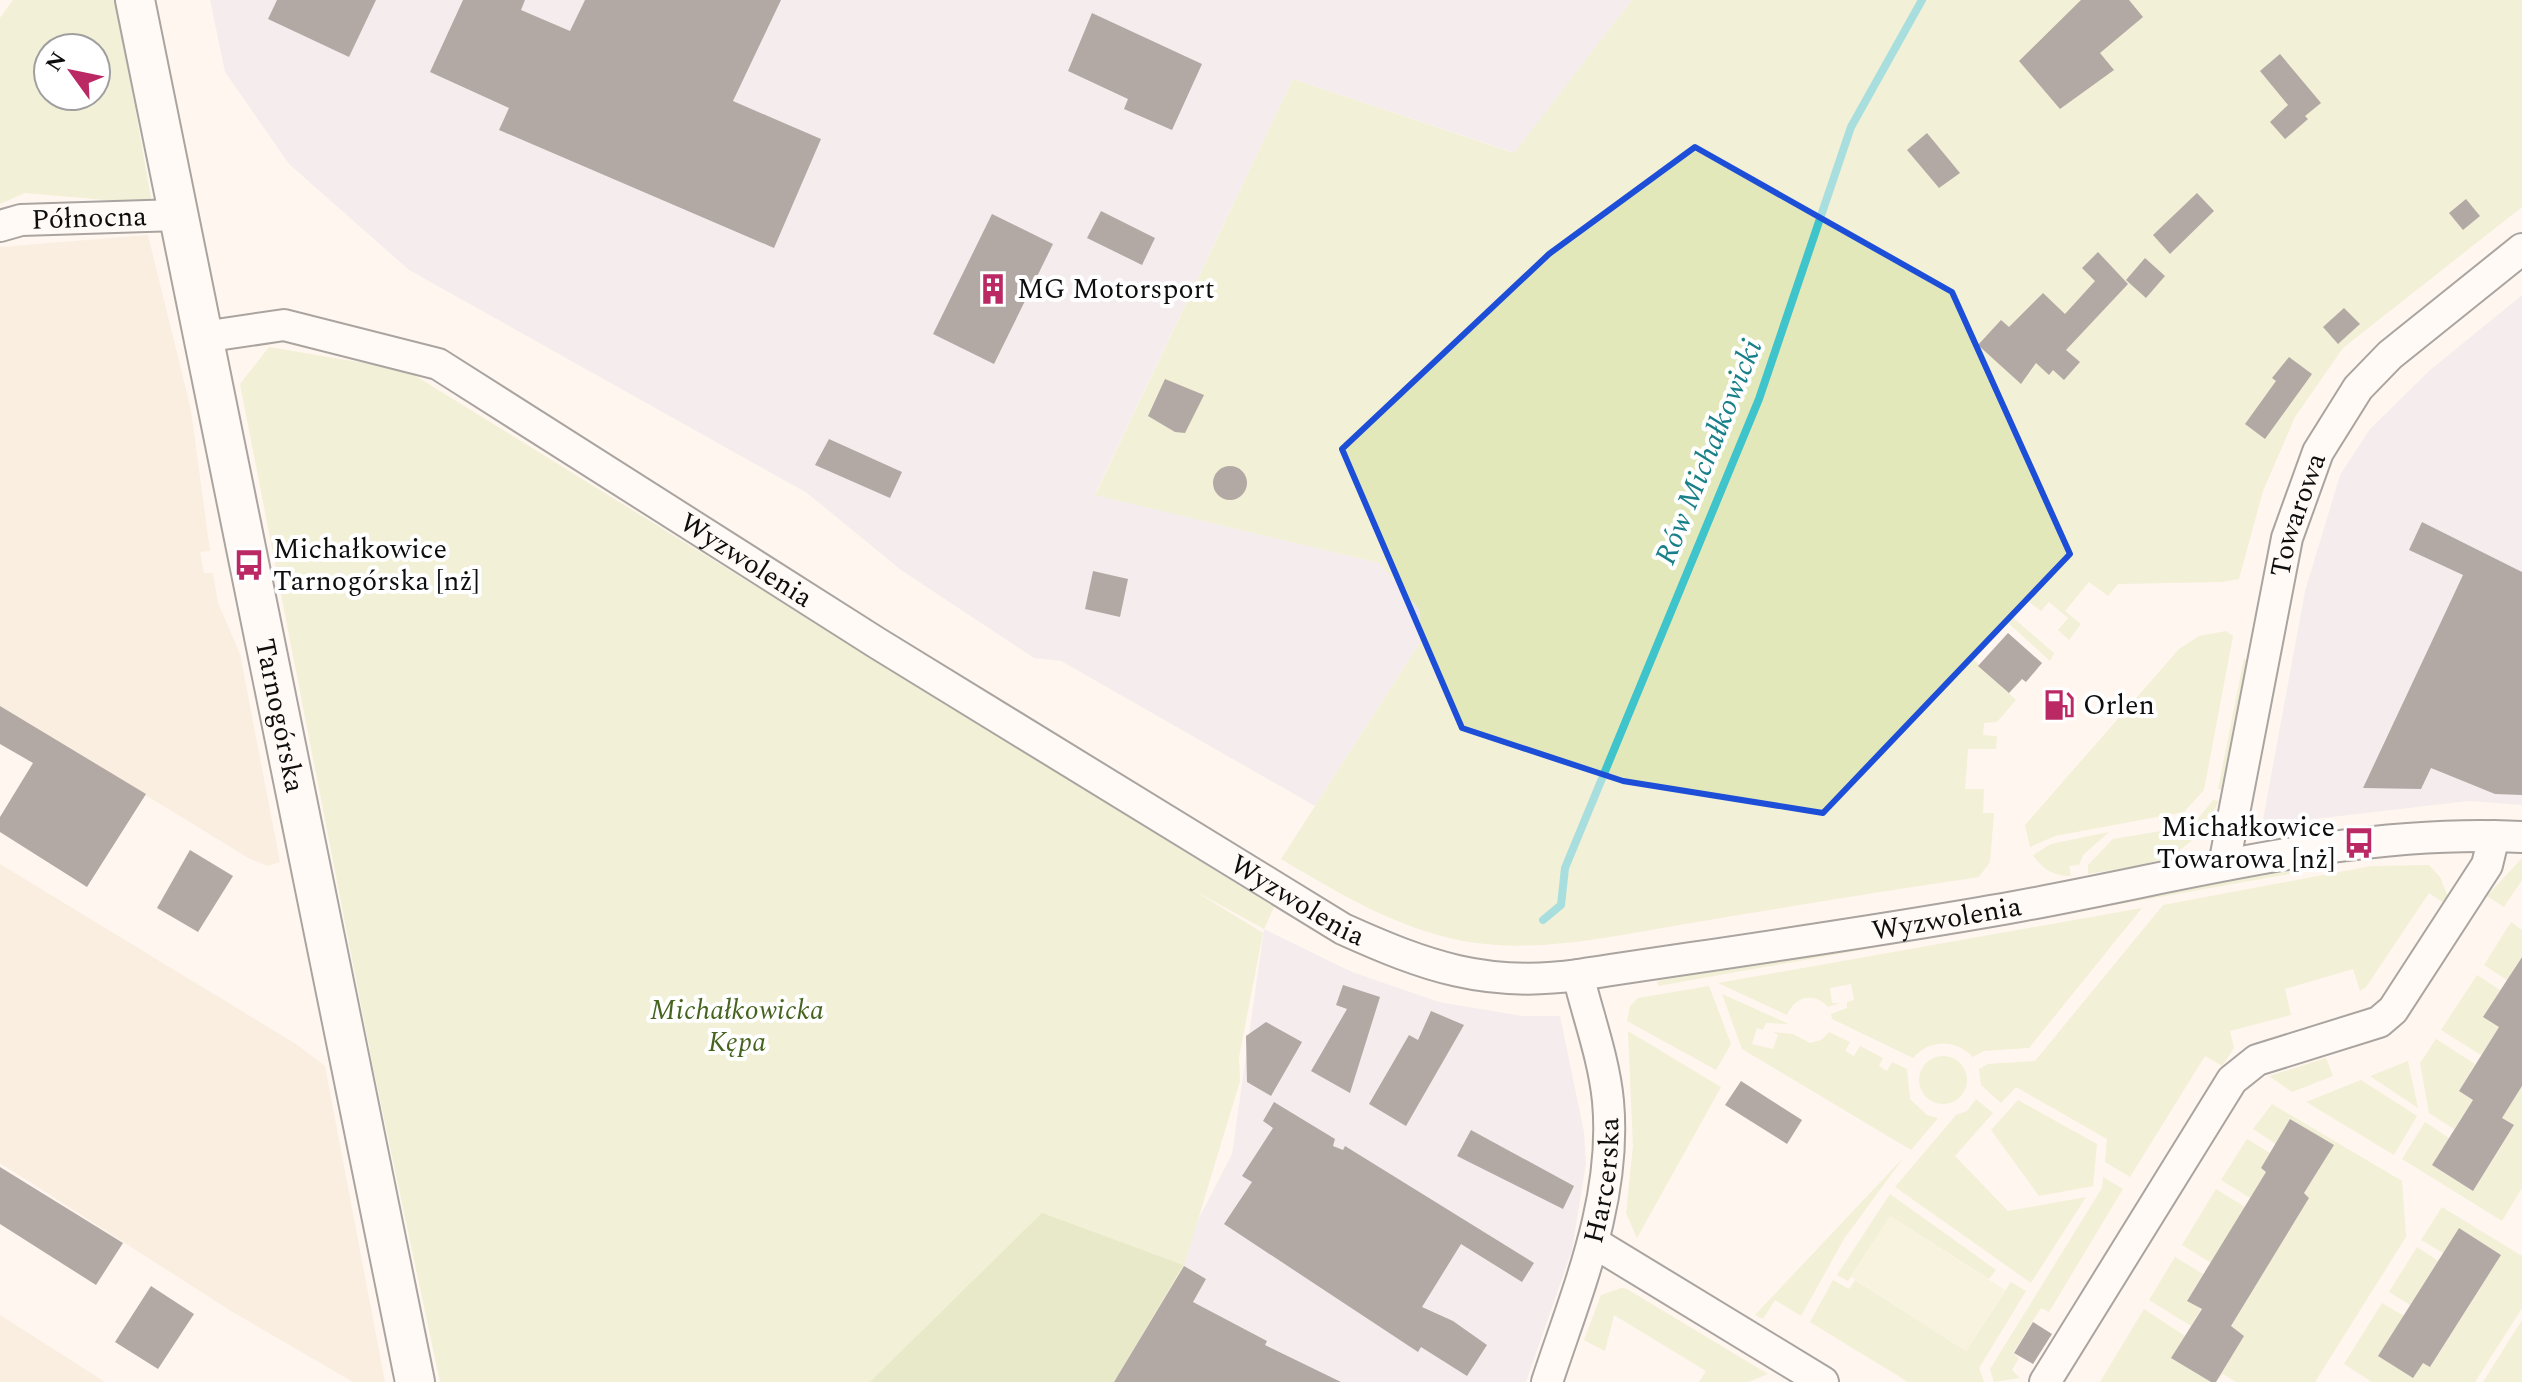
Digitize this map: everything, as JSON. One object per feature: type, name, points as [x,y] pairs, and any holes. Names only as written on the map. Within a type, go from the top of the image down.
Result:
[{"type":"street","name":"Tarnogórska","points":[[135,0],[415,1382]]},
{"type":"street","name":"Północna","points":[[0,226],[21,220],[178,215]]},
{"type":"street","name":"Towarowa","points":[[2224,865],[2284,552],[2318,452],[2358,388],[2390,355],[2522,249]]},
{"type":"street","name":"Wyzwolenia","points":[[203,337],[284,325],[438,364],[877,643],[1343,929],[1395,953],[1472,977],[1536,981],[1578,975],[2012,907],[2224,865],[2359,843],[2508,836]]},
{"type":"street","points":[[2045,1382],[2232,1080],[2257,1060],[2379,1022],[2393,1010],[2508,836]]},
{"type":"street","name":"Harcerska","points":[[1547,1382],[1593,1242],[1606,1177],[1608,1098],[1578,975]]},
{"type":"street","points":[[1593,1242],[1823,1382]]},
{"type":"highlighted area","points":[[1695,147],[1952,292],[2070,554],[1823,813],[1623,781],[1462,728],[1342,449],[1549,254]]},
{"type":"shaded area","points":[[210,0],[1632,0],[1515,153],[1293,79],[1095,494],[1379,563],[1420,611],[1419,644],[1315,806],[1061,661],[1034,658],[901,570],[807,493],[409,270],[289,164],[225,72]]},
{"type":"shaded area","points":[[148,235],[191,410],[210,551],[200,552],[204,573],[213,573],[218,603],[240,654],[280,862],[268,866],[250,859],[0,706],[0,247]]},
{"type":"shaded area","points":[[2522,295],[2522,805],[2469,801],[2262,825],[2305,591],[2340,475],[2370,429],[2429,371]]},
{"type":"shaded area","points":[[0,864],[296,1044],[325,1066],[385,1382],[353,1382],[231,1311],[0,1163]]},
{"type":"shaded area","points":[[1264,929],[1352,972],[1439,1002],[1523,1016],[1560,1016],[1584,1132],[1586,1164],[1572,1250],[1526,1382],[1114,1382],[1232,1154]]},
{"type":"shaded area","points":[[0,1315],[105,1382],[0,1382]]},
{"type":"green space","points":[[13,0],[116,0],[152,204],[25,193],[0,204],[0,18]]},
{"type":"green space","points":[[1632,0],[2522,0],[2522,207],[2343,348],[2295,417],[2263,491],[2239,579],[2118,584],[2108,596],[2089,582],[2065,611],[2081,624],[2069,640],[2058,630],[2068,618],[2049,602],[2041,611],[2024,598],[2010,615],[2054,653],[2050,661],[2005,620],[1971,657],[2016,700],[1997,722],[1984,723],[1983,735],[1997,736],[1996,749],[1968,749],[1965,789],[1984,789],[1983,813],[1994,813],[1990,862],[1979,877],[1581,941],[1522,946],[1463,941],[1391,918],[1281,859],[1419,644],[1420,611],[1379,563],[1095,495],[1293,79],[1514,153]]},
{"type":"green space","name":"Michałkowicka Kępa","points":[[269,347],[406,370],[1274,907],[1264,929],[1193,890],[1263,933],[1239,1057],[1240,1081],[1184,1266],[1114,1382],[440,1382],[374,1071],[240,384]]},
{"type":"green space","points":[[2226,631],[2233,636],[2204,790],[2184,812],[2055,836],[2030,847],[2025,825],[2179,649],[2199,636]]},
{"type":"green space","points":[[2244,658],[2249,664],[2223,790],[2218,789]]},
{"type":"green space","points":[[2213,800],[2219,801],[2207,822],[2181,849],[2150,863],[2088,874],[2088,865],[2113,839],[2192,826]]},
{"type":"green space","points":[[2109,832],[2083,855],[2079,865],[2069,866],[2071,876],[2049,871],[2033,855],[2051,844]]},
{"type":"green space","points":[[2522,858],[2522,880],[2504,907],[2487,896]]},
{"type":"green space","points":[[2315,864],[2317,869],[1658,986],[1657,981]]},
{"type":"green space","points":[[2429,865],[2440,877],[2448,897],[2444,903],[2429,893],[2366,987],[2360,991],[2353,969],[2285,989],[2291,1015],[2230,1031],[2234,1048],[2222,1066],[2205,1056],[2130,1177],[2105,1162],[2107,1139],[2016,1087],[2001,1103],[1981,1085],[1979,1069],[1988,1064],[2035,1061],[2163,905],[2371,866]]},
{"type":"green space","points":[[2142,908],[2029,1048],[1984,1051],[1973,1057],[1958,1047],[1943,1044],[1927,1047],[1913,1058],[1832,1019],[1831,1014],[1847,1008],[1847,1002],[1854,1000],[1851,984],[1830,988],[1832,1003],[1840,1003],[1828,1007],[1817,999],[1805,998],[1795,1004],[1787,1015],[1718,983]]},
{"type":"green space","points":[[2511,922],[2522,930],[2522,956],[2507,980],[2484,965]]},
{"type":"green space","points":[[2477,975],[2500,990],[2484,1017],[2499,1027],[2481,1055],[2441,1030]]},
{"type":"green space","points":[[1709,986],[1731,1044],[1716,1070],[1627,1021],[1630,1006],[1638,998]]},
{"type":"green space","points":[[1722,994],[1789,1024],[1766,1023],[1763,1030],[1757,1028],[1752,1044],[1773,1049],[1778,1035],[1773,1032],[1793,1034],[1810,1043],[1821,1040],[1829,1032],[1850,1042],[1845,1051],[1854,1056],[1860,1046],[1883,1058],[1879,1066],[1887,1071],[1892,1062],[1907,1069],[1910,1099],[1927,1115],[1938,1118],[1911,1150],[1742,1049]]},
{"type":"green space","points":[[1628,1031],[1721,1087],[1637,1238],[1626,1213],[1633,1146]]},
{"type":"green space","points":[[2436,1039],[2475,1064],[2459,1091],[2473,1100],[2454,1129],[2429,1113],[2420,1063]]},
{"type":"green space","points":[[1943,1056],[1960,1063],[1967,1080],[1960,1097],[1943,1104],[1926,1097],[1919,1080],[1926,1063]]},
{"type":"green space","points":[[2326,1058],[2333,1076],[2292,1092],[2269,1076]]},
{"type":"green space","points":[[2408,1061],[2418,1108],[2370,1076]]},
{"type":"green space","points":[[2361,1080],[2417,1116],[2394,1155],[2306,1102]]},
{"type":"green space","points":[[2522,1086],[2522,1188],[2502,1221],[2402,1159],[2425,1122],[2449,1138],[2432,1165],[2473,1191],[2514,1126],[2502,1118]]},
{"type":"green space","points":[[1976,1099],[1993,1113],[1955,1156],[2008,1211],[2086,1197],[2031,1283],[1895,1187],[1956,1115],[1967,1111]]},
{"type":"green space","points":[[2018,1100],[2097,1144],[2093,1186],[2039,1196],[1991,1130]]},
{"type":"green space","points":[[2272,1104],[2402,1181],[2406,1237],[2315,1382],[2236,1382],[2223,1374],[2216,1382],[2244,1336],[2231,1326],[2309,1198],[2304,1193],[2333,1146],[2291,1119],[2276,1144],[2253,1129]]},
{"type":"green space","points":[[2247,1139],[2270,1153],[2261,1168],[2266,1172],[2250,1198],[2221,1180]]},
{"type":"green space","points":[[1904,1157],[1844,1239],[1801,1316],[1775,1300],[1763,1319],[1755,1315]]},
{"type":"green space","points":[[2103,1177],[2123,1189],[2049,1312],[2041,1308],[2013,1353],[2019,1358],[2012,1370],[2020,1378],[1994,1382],[1990,1369],[2102,1188]]},
{"type":"green space","points":[[2216,1189],[2245,1207],[2211,1263],[2182,1245]]},
{"type":"green space","points":[[1890,1194],[1996,1270],[1989,1279],[1890,1216],[1848,1281],[1837,1275]]},
{"type":"green space","points":[[2442,1207],[2522,1256],[2522,1308],[2475,1382],[2372,1382],[2344,1364],[2382,1303],[2404,1316],[2423,1363],[2431,1366],[2501,1255],[2459,1228],[2443,1253],[2421,1240]]},
{"type":"green space","points":[[1042,1213],[1183,1265],[1114,1382],[870,1382]]},
{"type":"green space","points":[[1890,1216],[2005,1290],[1966,1351],[1851,1277]]},
{"type":"green space","points":[[2417,1247],[2438,1261],[2410,1305],[2389,1292]]},
{"type":"green space","points":[[2175,1257],[2203,1274],[2187,1300],[2201,1309],[2191,1326],[2149,1300]]},
{"type":"green space","points":[[1833,1280],[1849,1289],[1855,1280],[1966,1351],[2011,1282],[2026,1291],[1979,1368],[1984,1382],[1908,1382],[1810,1322]]},
{"type":"green space","points":[[1621,1288],[1768,1374],[1748,1382],[1699,1382],[1706,1371],[1614,1315],[1605,1351],[1584,1340],[1601,1295]]},
{"type":"green space","points":[[2144,1309],[2185,1336],[2172,1358],[2211,1382],[2100,1382]]},
{"type":"green space","points":[[2522,1320],[2522,1382],[2483,1382]]},
{"type":"building","points":[[277,0],[376,0],[349,57],[268,19]]},
{"type":"building","points":[[463,0],[525,0],[521,10],[570,31],[585,0],[781,0],[733,101],[821,139],[774,248],[499,130],[509,108],[430,72]]},
{"type":"building","points":[[2081,0],[2129,0],[2143,17],[2100,53],[2114,70],[2060,109],[2019,61]]},
{"type":"building","points":[[1092,13],[1202,64],[1172,130],[1124,109],[1128,99],[1068,71]]},
{"type":"building","points":[[2280,54],[2321,103],[2285,139],[2270,122],[2288,105],[2260,71]]},
{"type":"building","points":[[1927,133],[1960,173],[1939,188],[1907,150]]},
{"type":"building","points":[[2197,193],[2214,211],[2170,254],[2153,235]]},
{"type":"building","points":[[2466,199],[2480,216],[2463,230],[2449,213]]},
{"type":"building","points":[[1101,211],[1155,238],[1142,265],[1087,238]]},
{"type":"building","name":"MG Motorsport","points":[[992,214],[1053,244],[994,364],[933,334]]},
{"type":"building","points":[[2098,252],[2128,284],[2066,350],[2080,362],[2064,380],[2053,370],[2049,375],[2036,363],[2021,384],[1978,345],[2001,320],[2009,327],[2043,293],[2065,314],[2095,281],[2082,268]]},
{"type":"building","points":[[2145,258],[2165,276],[2146,298],[2126,280]]},
{"type":"building","points":[[2344,308],[2360,324],[2338,344],[2323,327]]},
{"type":"building","points":[[2289,357],[2312,374],[2265,439],[2245,424],[2276,381],[2272,378]]},
{"type":"building","points":[[1165,379],[1204,395],[1185,433],[1175,432],[1148,416]]},
{"type":"building","points":[[829,439],[902,472],[890,498],[815,465]]},
{"type":"building","points":[[1230,466],[1242,471],[1247,483],[1242,495],[1230,500],[1218,495],[1213,483],[1218,471]]},
{"type":"building","points":[[2422,522],[2522,572],[2522,795],[2495,794],[2431,768],[2421,789],[2363,788],[2463,575],[2409,550]]},
{"type":"building","points":[[1093,571],[1128,579],[1120,617],[1085,609]]},
{"type":"building","points":[[2008,633],[2042,663],[2026,682],[2022,679],[2009,693],[1978,666]]},
{"type":"building","points":[[0,706],[146,794],[87,887],[0,832],[0,817],[33,763],[0,744]]},
{"type":"building","points":[[190,850],[233,876],[198,932],[157,908]]},
{"type":"building","points":[[2522,957],[2522,1086],[2502,1118],[2514,1125],[2473,1191],[2432,1165],[2473,1100],[2459,1091],[2499,1027],[2483,1017]]},
{"type":"building","points":[[1343,985],[1380,997],[1350,1093],[1311,1071],[1347,1009],[1336,1005]]},
{"type":"building","points":[[1431,1011],[1464,1025],[1406,1126],[1369,1104],[1409,1035],[1418,1040]]},
{"type":"building","points":[[1266,1022],[1302,1042],[1271,1096],[1247,1082],[1246,1036]]},
{"type":"building","points":[[1741,1081],[1802,1120],[1787,1144],[1725,1105]]},
{"type":"building","points":[[1274,1102],[1335,1139],[1333,1146],[1343,1150],[1345,1146],[1534,1263],[1522,1282],[1461,1244],[1422,1307],[1453,1321],[1487,1345],[1467,1376],[1421,1347],[1418,1352],[1224,1224],[1252,1182],[1242,1176],[1273,1128],[1263,1121]]},
{"type":"building","points":[[2290,1119],[2334,1145],[2304,1193],[2309,1198],[2231,1326],[2244,1336],[2216,1382],[2211,1382],[2171,1358],[2202,1309],[2187,1301],[2266,1172],[2261,1168]]},
{"type":"building","points":[[1471,1130],[1574,1186],[1563,1209],[1457,1156]]},
{"type":"building","points":[[0,1167],[123,1243],[96,1285],[0,1224]]},
{"type":"building","points":[[2459,1228],[2501,1255],[2430,1367],[2423,1363],[2413,1378],[2378,1356]]},
{"type":"building","points":[[1184,1266],[1206,1279],[1193,1302],[1267,1341],[1265,1345],[1341,1382],[1114,1382]]},
{"type":"building","points":[[151,1286],[194,1314],[158,1369],[115,1342]]},
{"type":"building","points":[[2033,1322],[2052,1334],[2033,1364],[2014,1353]]},
{"type":"waterway","name":"Rów Michałkowicki","points":[[1543,920],[1561,905],[1565,868],[1759,399],[1851,127],[1922,0]]},
{"type":"place","name":"MG Motorsport","points":[[993,289]]},
{"type":"place","name":"Michałkowice Tarnogórska [nż]","points":[[249,565]]},
{"type":"place","name":"Orlen","points":[[2059,705]]},
{"type":"place","name":"Michałkowice Towarowa [nż]","points":[[2359,843]]}]
